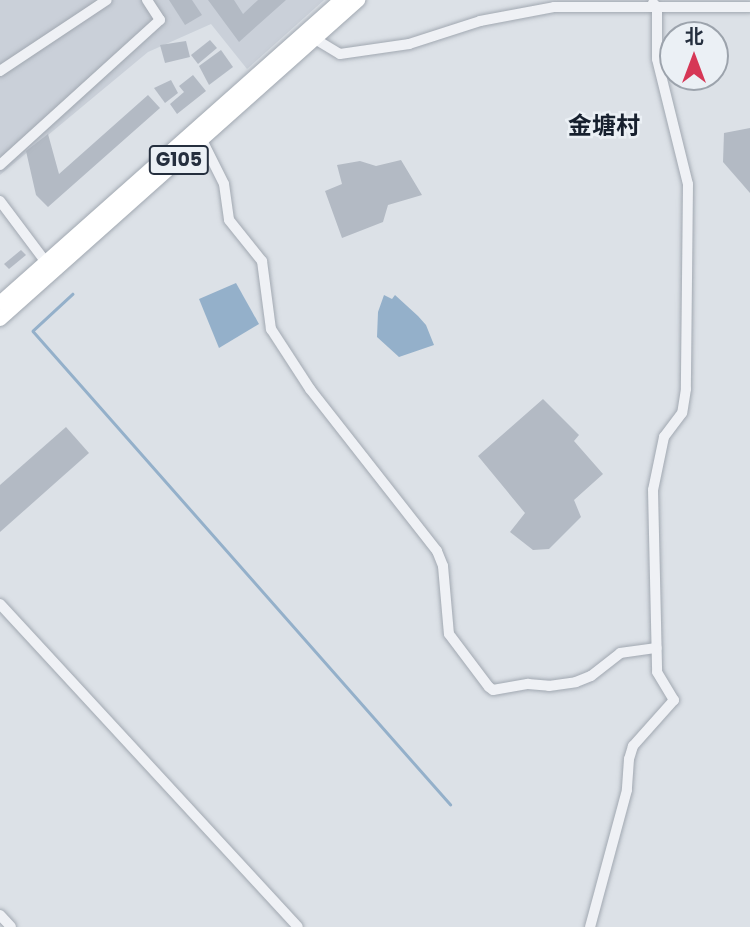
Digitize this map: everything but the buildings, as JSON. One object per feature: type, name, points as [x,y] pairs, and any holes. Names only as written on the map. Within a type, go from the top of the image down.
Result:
[{"type":"highway","name":"G105","points":[[0,319],[50,267],[341,0]]},
{"type":"highway","name":"G105","points":[[0,303],[50,267],[202,141],[358,0]]},
{"type":"street","points":[[0,71],[107,0]]},
{"type":"street","points":[[0,165],[160,20],[147,0]]},
{"type":"street","points":[[314,39],[340,54],[409,44],[480,21],[554,7],[654,3],[750,7]]},
{"type":"street","points":[[590,927],[627,790],[629,759],[633,746],[674,700],[659,677],[653,490],[664,438],[682,413],[686,389],[688,184],[657,59],[654,3]]},
{"type":"street","points":[[202,141],[224,184],[229,220],[264,267],[271,329],[317,399],[437,551],[443,566],[449,634],[489,687],[494,690],[528,684],[549,686],[576,682],[592,676],[620,653],[657,648]]},
{"type":"street","points":[[0,201],[50,267]]},
{"type":"street","points":[[0,604],[298,927]]},
{"type":"street","points":[[0,915],[11,927]]},
{"type":"shaded area","points":[[0,0],[324,0],[247,69],[211,24],[148,52],[0,175]]},
{"type":"water","points":[[236,283],[259,324],[219,348],[199,299]]},
{"type":"water","points":[[384,295],[392,299],[395,295],[418,316],[426,325],[434,345],[399,357],[377,337],[378,312]]},
{"type":"waterway","points":[[73,294],[33,331],[450,804]]},
{"type":"district","name":"金塘村","points":[[604,126]]}]
